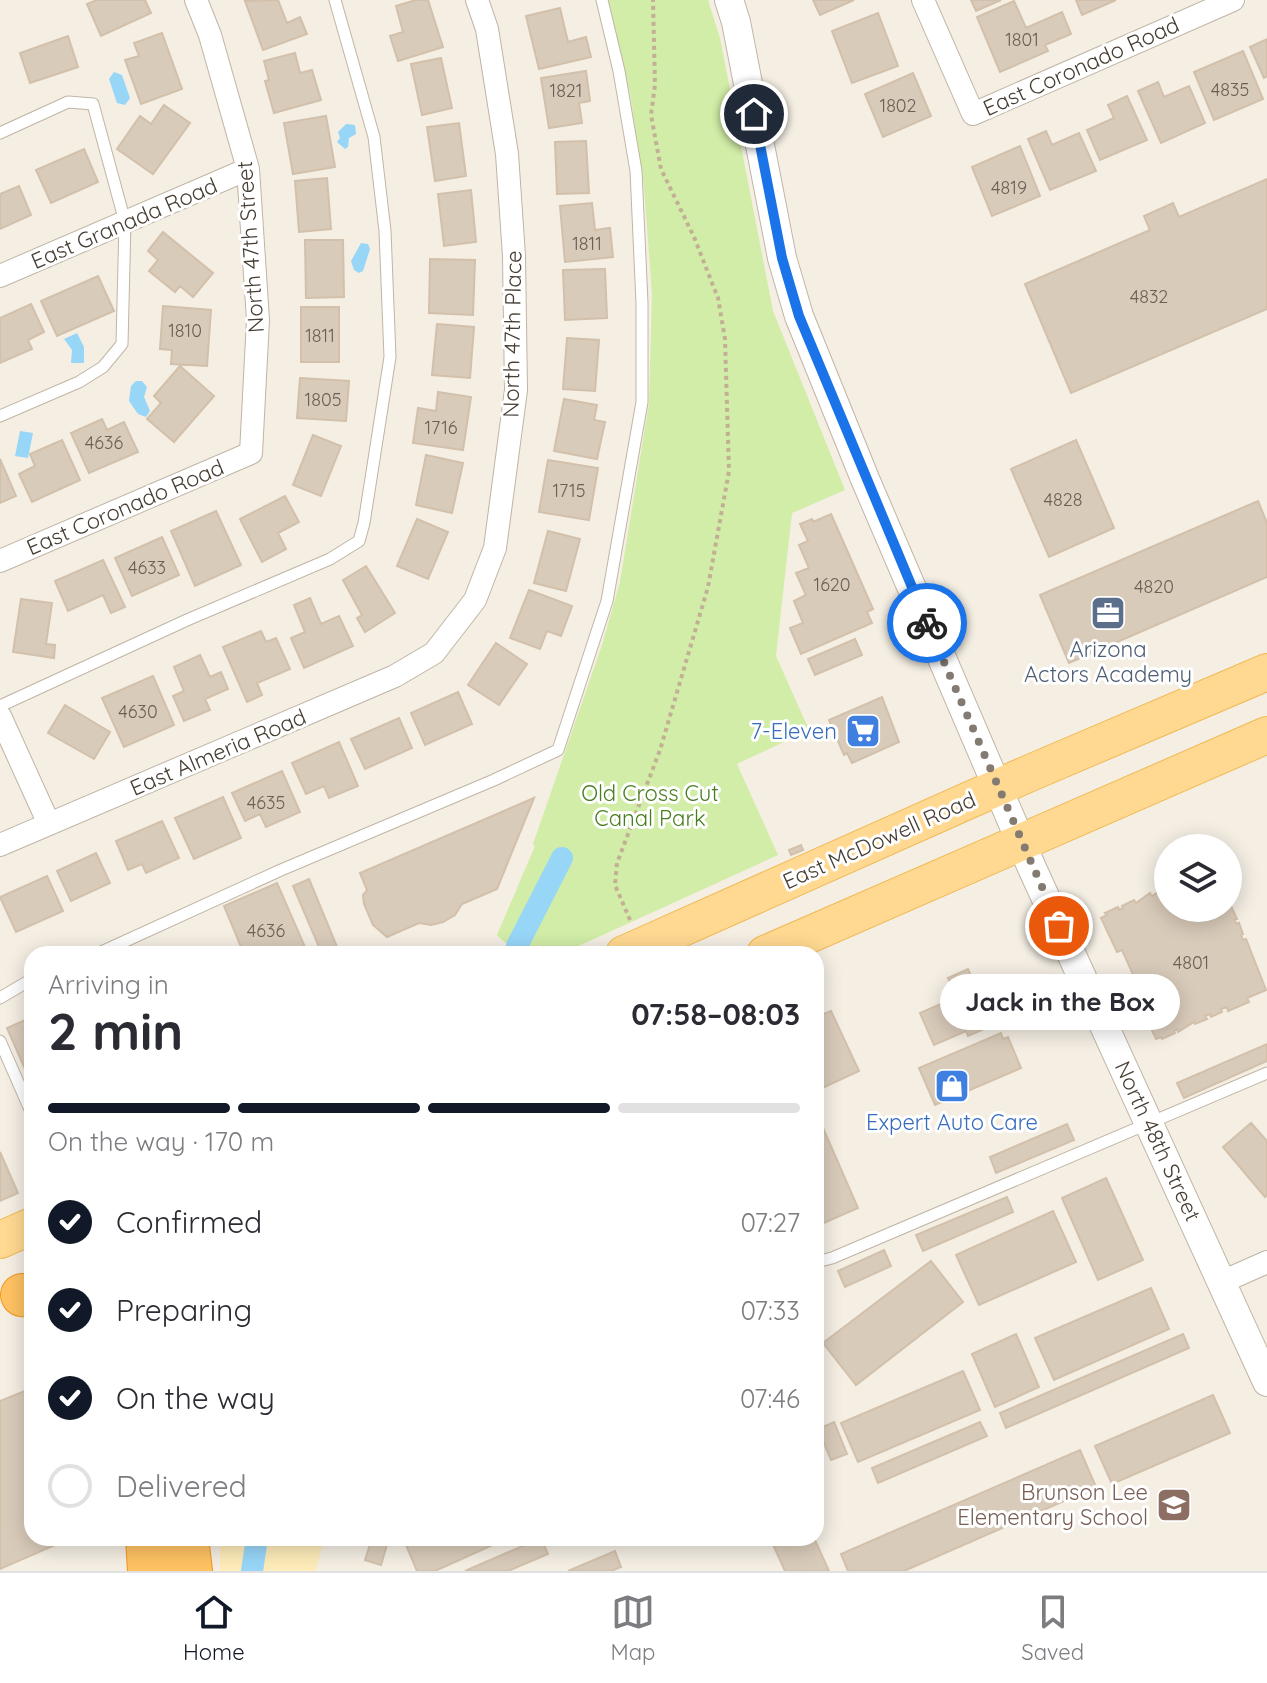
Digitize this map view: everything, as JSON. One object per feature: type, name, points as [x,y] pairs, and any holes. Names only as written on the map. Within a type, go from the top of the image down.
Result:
[{"type":"highway","points":[[147,1546],[149,1571]]},
{"type":"highway","points":[[188,1546],[192,1571]]},
{"type":"highway","points":[[192,1571],[194,1546]]},
{"type":"main road","name":"East McDowell Road","points":[[648,946],[997,787],[1267,672]]},
{"type":"main road","points":[[783,946],[1267,735]]},
{"type":"main road","points":[[0,1240],[24,1230]]},
{"type":"street","name":"North 47th Street","points":[[196,0],[210,35],[248,169],[258,320],[251,453]]},
{"type":"street","name":"North 47th Place","points":[[434,653],[475,600],[495,548],[516,390],[514,256],[507,154],[487,29],[477,0]]},
{"type":"street","name":"North 48th Street","points":[[729,0],[736,22],[782,258],[799,316],[865,479],[1020,841],[1267,1382]]},
{"type":"street","name":"East Coronado Road","points":[[923,0],[973,114],[1233,0]]},
{"type":"street","name":"East Granada Road","points":[[0,276],[248,169]]},
{"type":"street","name":"East Coronado Road","points":[[0,561],[251,453]]},
{"type":"street","name":"East Almeria Road","points":[[0,845],[395,676],[434,653]]},
{"type":"street","points":[[0,716],[49,824]]},
{"type":"street","points":[[1222,1282],[1265,1268]]},
{"type":"lane","points":[[0,706],[187,620],[330,559],[359,541],[390,357],[385,231],[374,137],[335,0]]},
{"type":"lane","points":[[115,946],[558,750],[607,601],[642,402],[642,303],[636,171],[619,71],[602,0]]},
{"type":"lane","points":[[0,133],[68,102],[93,104],[125,222],[122,344],[103,367],[79,382],[0,416]]},
{"type":"lane","points":[[0,998],[24,984]]},
{"type":"lane","points":[[0,1041],[24,1096]]},
{"type":"lane","points":[[824,1260],[1267,1073]]},
{"type":"path","points":[[635,946],[615,885],[617,863],[660,750],[708,587],[729,471],[725,339],[718,298],[694,237],[661,169],[651,115],[655,85],[653,0]]},
{"type":"green space","name":"Old Cross Cut Canal Park","points":[[607,0],[708,0],[720,38],[773,311],[845,490],[792,513],[776,656],[809,730],[737,764],[778,855],[579,946],[509,946],[497,935],[535,846],[533,844],[602,645],[620,582],[649,403],[652,294],[644,187],[630,94]]},
{"type":"sand","points":[[220,1546],[322,1546],[316,1571],[220,1571]]},
{"type":"water","points":[[114,72],[122,75],[130,98],[125,105],[117,103],[109,79]]},
{"type":"water","points":[[346,124],[355,125],[356,134],[349,138],[345,149],[337,142],[340,138],[338,132]]},
{"type":"water","points":[[361,243],[368,244],[370,249],[363,271],[359,273],[354,270],[351,261]]},
{"type":"water","points":[[77,333],[84,347],[84,363],[71,363],[72,350],[64,339]]},
{"type":"water","points":[[136,381],[142,381],[147,387],[144,397],[150,411],[146,417],[138,414],[129,401],[131,386]]},
{"type":"water","points":[[20,431],[33,433],[28,458],[15,456]]},
{"type":"building","points":[[97,0],[145,0],[151,13],[101,36],[87,4]]},
{"type":"building","points":[[278,0],[287,23],[300,17],[307,34],[263,50],[245,1]]},
{"type":"building","points":[[428,0],[443,47],[398,61],[390,36],[403,32],[396,6]]},
{"type":"building","points":[[813,0],[854,0],[820,15]]},
{"type":"building","points":[[971,0],[1001,0],[976,11]]},
{"type":"building","points":[[1076,0],[1116,0],[1082,15]]},
{"type":"building","points":[[1014,1],[1026,28],[1062,12],[1071,34],[1045,45],[1048,51],[1000,72],[977,17]]},
{"type":"building","points":[[560,8],[568,42],[586,37],[591,57],[539,69],[526,16]]},
{"type":"building","points":[[878,13],[898,66],[852,83],[832,31]]},
{"type":"building","points":[[162,33],[182,89],[141,104],[125,60],[139,56],[134,43]]},
{"type":"building","points":[[68,36],[78,67],[30,83],[20,53]]},
{"type":"building","points":[[1267,39],[1267,76],[1264,78],[1250,47]]},
{"type":"building","points":[[1243,51],[1263,99],[1214,120],[1194,72]]},
{"type":"building","points":[[295,53],[300,73],[312,70],[321,100],[274,113],[265,81],[269,80],[264,61]]},
{"type":"building","points":[[441,58],[452,108],[422,115],[411,64]]},
{"type":"building","points":[[586,71],[590,101],[579,103],[582,123],[549,128],[541,78]]},
{"type":"building","points":[[913,73],[931,116],[883,137],[865,94]]},
{"type":"building","points":[[1158,82],[1164,97],[1189,86],[1205,123],[1161,143],[1138,91]]},
{"type":"building","points":[[1127,96],[1147,140],[1100,160],[1087,130],[1114,118],[1108,105]]},
{"type":"building","points":[[164,105],[190,123],[153,174],[117,149],[140,116],[151,124]]},
{"type":"building","points":[[326,116],[335,167],[293,174],[284,123]]},
{"type":"building","points":[[459,123],[466,176],[435,181],[427,127]]},
{"type":"building","points":[[1046,131],[1052,145],[1079,133],[1096,171],[1050,190],[1028,139]]},
{"type":"building","points":[[586,141],[589,193],[557,194],[555,142]]},
{"type":"building","points":[[1020,146],[1040,196],[992,216],[972,167]]},
{"type":"building","points":[[84,149],[98,182],[51,203],[36,170]]},
{"type":"building","points":[[327,178],[331,229],[299,232],[295,181]]},
{"type":"building","points":[[1267,179],[1267,309],[1071,393],[1025,284],[1150,230],[1144,216],[1173,203],[1179,217]]},
{"type":"building","points":[[19,186],[31,215],[0,229],[0,194]]},
{"type":"building","points":[[471,190],[476,242],[444,246],[438,194]]},
{"type":"building","points":[[592,203],[595,230],[610,228],[613,257],[565,262],[560,206]]},
{"type":"building","points":[[163,232],[213,273],[193,297],[180,286],[175,292],[149,271],[158,260],[148,251]]},
{"type":"building","points":[[305,240],[343,240],[344,297],[306,298]]},
{"type":"building","points":[[430,259],[475,260],[473,315],[429,313]]},
{"type":"building","points":[[605,269],[607,318],[565,320],[563,270]]},
{"type":"building","points":[[98,276],[114,311],[57,336],[41,301]]},
{"type":"building","points":[[31,304],[44,332],[28,340],[32,349],[0,363],[0,318]]},
{"type":"building","points":[[163,306],[211,310],[207,366],[171,364],[172,350],[160,349]]},
{"type":"building","points":[[301,307],[339,307],[339,362],[301,362]]},
{"type":"building","points":[[437,324],[474,327],[470,378],[432,375]]},
{"type":"building","points":[[567,338],[599,340],[595,391],[563,389]]},
{"type":"building","points":[[180,366],[214,396],[174,442],[147,419],[161,403],[154,396]]},
{"type":"building","points":[[300,378],[349,381],[346,421],[297,418]]},
{"type":"building","points":[[438,392],[471,397],[463,450],[413,443],[418,408],[436,411]]},
{"type":"building","points":[[564,399],[597,405],[594,420],[605,422],[597,459],[554,451]]},
{"type":"building","points":[[102,419],[107,430],[124,422],[138,452],[89,473],[71,433]]},
{"type":"building","points":[[313,435],[341,446],[321,496],[293,485]]},
{"type":"building","points":[[62,440],[80,480],[32,502],[19,474],[35,466],[30,454]]},
{"type":"building","points":[[1076,440],[1114,528],[1049,557],[1011,469]]},
{"type":"building","points":[[426,455],[463,463],[452,513],[416,505]]},
{"type":"building","points":[[0,459],[16,496],[0,503]]},
{"type":"building","points":[[548,460],[598,468],[589,520],[539,512]]},
{"type":"building","points":[[285,496],[299,522],[278,533],[286,549],[262,562],[240,519]]},
{"type":"building","points":[[1258,501],[1267,523],[1267,577],[1069,663],[1040,595]]},
{"type":"building","points":[[216,511],[241,565],[195,586],[171,531]]},
{"type":"building","points":[[831,514],[873,609],[867,612],[872,623],[801,654],[790,628],[803,623],[794,601],[806,595],[796,573],[809,568],[799,545],[808,541],[800,524]]},
{"type":"building","points":[[417,519],[448,532],[428,579],[397,566]]},
{"type":"building","points":[[548,531],[580,539],[566,591],[534,583]]},
{"type":"building","points":[[162,537],[179,575],[132,596],[115,558]]},
{"type":"building","points":[[103,560],[125,607],[111,613],[103,595],[68,611],[55,581]]},
{"type":"building","points":[[366,566],[395,613],[365,632],[357,618],[362,615],[343,580]]},
{"type":"building","points":[[529,590],[572,606],[561,636],[547,631],[540,649],[510,638]]},
{"type":"building","points":[[310,598],[321,624],[339,616],[353,646],[304,668],[291,638],[305,632],[294,605]]},
{"type":"building","points":[[21,599],[52,603],[46,644],[55,645],[54,658],[13,652]]},
{"type":"building","points":[[261,631],[266,642],[276,638],[290,669],[257,683],[262,695],[247,702],[223,647]]},
{"type":"building","points":[[855,639],[862,655],[815,675],[808,659]]},
{"type":"building","points":[[496,643],[527,664],[499,705],[468,685]]},
{"type":"building","points":[[200,655],[210,677],[221,672],[228,689],[205,699],[210,710],[184,721],[173,696],[184,691],[174,667]]},
{"type":"building","points":[[153,676],[174,725],[124,747],[102,698]]},
{"type":"building","points":[[458,692],[472,724],[425,745],[411,713]]},
{"type":"building","points":[[882,697],[899,742],[852,763],[847,753],[844,755],[829,720]]},
{"type":"building","points":[[65,705],[110,732],[94,759],[48,733]]},
{"type":"building","points":[[399,718],[412,748],[365,769],[351,739]]},
{"type":"building","points":[[339,742],[358,786],[329,798],[324,786],[306,794],[292,763]]},
{"type":"building","points":[[282,771],[300,812],[266,827],[260,814],[245,821],[232,793]]},
{"type":"building","points":[[223,797],[241,838],[194,859],[175,818]]},
{"type":"building","points":[[534,798],[497,889],[462,904],[455,915],[443,922],[431,925],[419,923],[387,937],[373,925],[364,904],[363,895],[367,890],[360,873]]},
{"type":"building","points":[[162,821],[179,858],[146,873],[142,864],[128,870],[116,841]]},
{"type":"building","points":[[801,845],[803,850],[791,855],[789,850]]},
{"type":"building","points":[[96,853],[110,883],[71,901],[57,871]]},
{"type":"building","points":[[47,876],[63,911],[16,932],[0,897]]},
{"type":"building","points":[[309,879],[337,946],[319,946],[293,886]]},
{"type":"building","points":[[277,883],[305,946],[241,946],[224,906]]},
{"type":"building","points":[[1150,893],[1154,895],[1154,922],[1239,923],[1243,940],[1246,939],[1266,990],[1247,998],[1249,1002],[1228,1011],[1227,1007],[1221,1009],[1222,1012],[1211,1017],[1210,1014],[1205,1016],[1207,1019],[1156,1039],[1140,1005],[1146,1003],[1122,950],[1117,952],[1101,918],[1107,915],[1105,913],[1118,907],[1119,910],[1134,900],[1136,903]]},
{"type":"building","points":[[968,969],[990,1021],[980,1025],[982,1030],[968,1036],[966,1031],[934,1045],[920,1013],[957,997],[948,978]]},
{"type":"building","points":[[831,1011],[859,1071],[824,1087],[824,1014]]},
{"type":"building","points":[[24,1021],[24,1067],[7,1028]]},
{"type":"building","name":"Expert Auto Care","points":[[1001,1033],[1003,1039],[1008,1037],[1021,1068],[935,1105],[919,1068]]},
{"type":"building","points":[[1267,1044],[1267,1061],[1184,1098],[1177,1083]]},
{"type":"building","points":[[1251,1123],[1267,1141],[1265,1197],[1223,1147]]},
{"type":"building","points":[[1067,1124],[1074,1140],[996,1173],[990,1157]]},
{"type":"building","points":[[824,1130],[858,1208],[824,1223]]},
{"type":"building","points":[[0,1152],[18,1193],[0,1201]]},
{"type":"building","points":[[1106,1178],[1143,1260],[1098,1280],[1062,1198]]},
{"type":"building","points":[[1007,1197],[1013,1212],[923,1251],[916,1235]]},
{"type":"building","points":[[1053,1211],[1076,1262],[979,1305],[956,1255]]},
{"type":"building","points":[[884,1250],[891,1266],[845,1287],[838,1271]]},
{"type":"building","points":[[931,1261],[963,1302],[856,1385],[824,1342]]},
{"type":"building","points":[[1151,1288],[1169,1329],[1054,1380],[1035,1338]]},
{"type":"building","points":[[1016,1334],[1039,1387],[995,1407],[972,1354]]},
{"type":"building","points":[[1183,1334],[1189,1348],[1006,1428],[1000,1413]]},
{"type":"building","points":[[963,1371],[980,1410],[858,1462],[841,1423]]},
{"type":"building","points":[[24,1391],[24,1546],[53,1546],[0,1569],[0,1401]]},
{"type":"building","points":[[1213,1395],[1230,1433],[1112,1484],[1095,1446]]},
{"type":"building","points":[[834,1422],[847,1454],[831,1460],[824,1443],[824,1426]]},
{"type":"building","points":[[980,1422],[987,1436],[878,1483],[872,1468]]},
{"type":"building","points":[[1080,1450],[1096,1487],[904,1571],[848,1571],[841,1554]]},
{"type":"building","points":[[369,1546],[387,1546],[381,1565],[365,1560]]},
{"type":"building","points":[[406,1546],[490,1546],[435,1571],[417,1571]]},
{"type":"building","points":[[523,1546],[544,1546],[548,1554],[508,1571],[465,1571]]},
{"type":"building","points":[[774,1546],[818,1546],[829,1571],[785,1571]]},
{"type":"building","points":[[615,1551],[621,1567],[611,1571],[568,1571]]},
{"type":"waterway","points":[[517,946],[562,858]]},
{"type":"waterway","points":[[252,1571],[256,1546]]},
{"type":"way so far","points":[[927,623],[1059,926]]},
{"type":"place","name":"Arizona Actors Academy","points":[[1108,613]]},
{"type":"place","name":"7-Eleven","points":[[863,731]]},
{"type":"place","name":"Jack in the Box","points":[[1059,926]]},
{"type":"place","name":"Expert Auto Care","points":[[952,1086]]},
{"type":"place","name":"Brunson Lee Elementary School","points":[[1174,1505]]},
{"type":"route","points":[[754,114],[782,258],[799,316],[927,623]]}]
